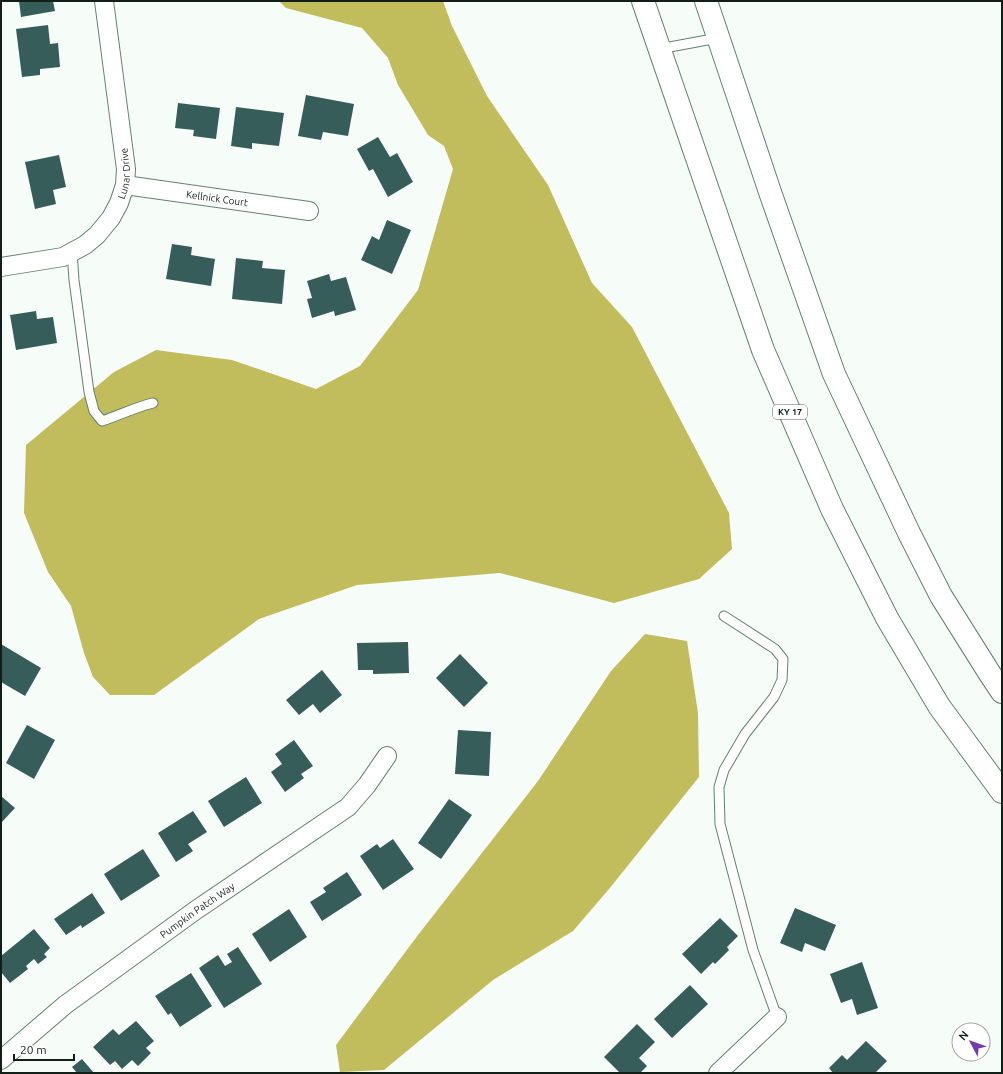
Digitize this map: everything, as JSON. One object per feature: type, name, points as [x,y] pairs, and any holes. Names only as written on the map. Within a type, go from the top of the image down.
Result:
[{"type":"main road","name":"KY 17","points":[[643,1],[763,350],[832,509],[887,618],[939,706],[1002,792]]},
{"type":"main road","points":[[706,1],[771,195],[834,374],[909,533],[941,596],[1002,692]]},
{"type":"street","name":"Lunar Drive","points":[[1,267],[62,257],[85,245],[97,235],[111,218],[119,203],[125,185],[126,169],[104,1]]},
{"type":"street","name":"Kellnick Court","points":[[125,185],[310,211]]},
{"type":"street","name":"Pumpkin Patch Way","points":[[1,1060],[65,1004],[196,910],[348,807],[367,785],[386,756]]},
{"type":"street","points":[[718,1073],[776,1017]]},
{"type":"lane","points":[[659,49],[718,38]]},
{"type":"lane","points":[[72,252],[74,280],[89,392],[94,412],[102,421],[138,407],[153,403]]},
{"type":"lane","points":[[724,616],[775,649],[783,659],[782,680],[780,686],[774,697],[745,734],[724,770],[719,786],[720,824],[753,950],[776,1017]]},
{"type":"shaded area","points":[[279,1],[443,1],[452,26],[487,96],[548,185],[592,283],[632,327],[729,513],[732,549],[699,579],[614,603],[500,573],[357,585],[259,619],[154,695],[110,695],[93,677],[84,653],[71,606],[48,572],[24,513],[26,445],[114,372],[156,350],[232,360],[316,389],[360,366],[418,290],[453,169],[444,146],[428,135],[398,85],[388,58],[362,28],[286,8]]},
{"type":"shaded area","points":[[645,634],[687,641],[698,713],[699,777],[609,889],[573,931],[493,980],[384,1070],[340,1072],[336,1045],[418,935],[538,781],[611,671]]},
{"type":"building","points":[[19,1],[53,1],[55,11],[21,17]]},
{"type":"building","points":[[48,25],[50,44],[58,43],[60,67],[40,69],[40,75],[22,77],[16,29]]},
{"type":"building","points":[[306,95],[354,104],[348,136],[323,132],[321,140],[298,136]]},
{"type":"building","points":[[178,103],[220,108],[216,139],[193,136],[194,130],[175,128]]},
{"type":"building","points":[[236,107],[284,113],[279,146],[252,143],[252,149],[231,146]]},
{"type":"building","points":[[378,137],[390,157],[397,153],[413,182],[388,197],[373,169],[369,171],[357,149]]},
{"type":"building","points":[[59,155],[66,187],[53,190],[56,204],[35,209],[25,162]]},
{"type":"building","points":[[387,220],[411,230],[392,274],[361,260],[372,236],[379,240]]},
{"type":"building","points":[[172,244],[192,247],[191,255],[215,259],[211,286],[166,279]]},
{"type":"building","points":[[236,258],[263,261],[262,268],[285,270],[282,304],[232,299]]},
{"type":"building","points":[[329,274],[331,281],[346,277],[356,310],[335,316],[334,311],[312,318],[307,299],[312,298],[307,281]]},
{"type":"building","points":[[36,311],[37,319],[53,317],[57,343],[16,350],[10,315]]},
{"type":"building","points":[[408,642],[409,673],[373,674],[373,670],[358,670],[357,643]]},
{"type":"building","points":[[1,644],[41,668],[25,696],[1,682]]},
{"type":"building","points":[[460,654],[488,683],[464,707],[436,678]]},
{"type":"building","points":[[322,670],[342,695],[320,713],[313,704],[299,715],[286,700]]},
{"type":"building","points":[[27,725],[55,740],[34,779],[6,763]]},
{"type":"building","points":[[458,730],[491,732],[489,776],[455,774]]},
{"type":"building","points":[[294,740],[313,766],[301,774],[304,778],[285,792],[271,772],[282,764],[275,754]]},
{"type":"building","points":[[246,777],[262,803],[224,827],[208,801]]},
{"type":"building","points":[[1,796],[15,808],[1,823]]},
{"type":"building","points":[[449,799],[472,815],[441,859],[418,843]]},
{"type":"building","points":[[193,811],[207,832],[188,844],[193,851],[176,862],[158,833]]},
{"type":"building","points":[[393,839],[414,869],[383,890],[360,856],[377,844],[380,848]]},
{"type":"building","points":[[143,849],[160,876],[121,901],[104,874]]},
{"type":"building","points":[[347,872],[362,895],[322,921],[310,902],[326,892],[323,888]]},
{"type":"building","points":[[92,893],[105,913],[82,928],[81,925],[66,935],[54,919]]},
{"type":"building","points":[[795,908],[836,925],[825,951],[805,943],[802,952],[780,943]]},
{"type":"building","points":[[289,909],[307,937],[270,962],[252,934]]},
{"type":"building","points":[[720,918],[738,936],[727,947],[729,950],[715,964],[713,962],[701,974],[682,954]]},
{"type":"building","points":[[34,929],[50,948],[44,954],[47,957],[38,964],[34,959],[26,966],[28,969],[10,983],[1,972],[1,956]]},
{"type":"building","points":[[238,947],[262,984],[224,1008],[199,968],[218,955],[225,966],[232,962],[227,954]]},
{"type":"building","points":[[862,962],[878,1008],[857,1015],[852,999],[841,1003],[830,974]]},
{"type":"building","points":[[191,973],[212,1006],[180,1027],[171,1013],[168,1015],[155,996]]},
{"type":"building","points":[[690,985],[708,1004],[672,1038],[654,1019]]},
{"type":"building","points":[[136,1021],[154,1041],[146,1048],[151,1053],[138,1066],[132,1060],[122,1069],[115,1061],[110,1065],[93,1047],[113,1029],[119,1035]]},
{"type":"building","points":[[637,1024],[655,1042],[639,1058],[647,1066],[640,1073],[620,1073],[604,1057]]},
{"type":"building","points":[[866,1041],[887,1061],[875,1073],[833,1073],[829,1068],[842,1055],[847,1060]]},
{"type":"building","points":[[82,1059],[94,1073],[77,1073],[72,1067]]}]
